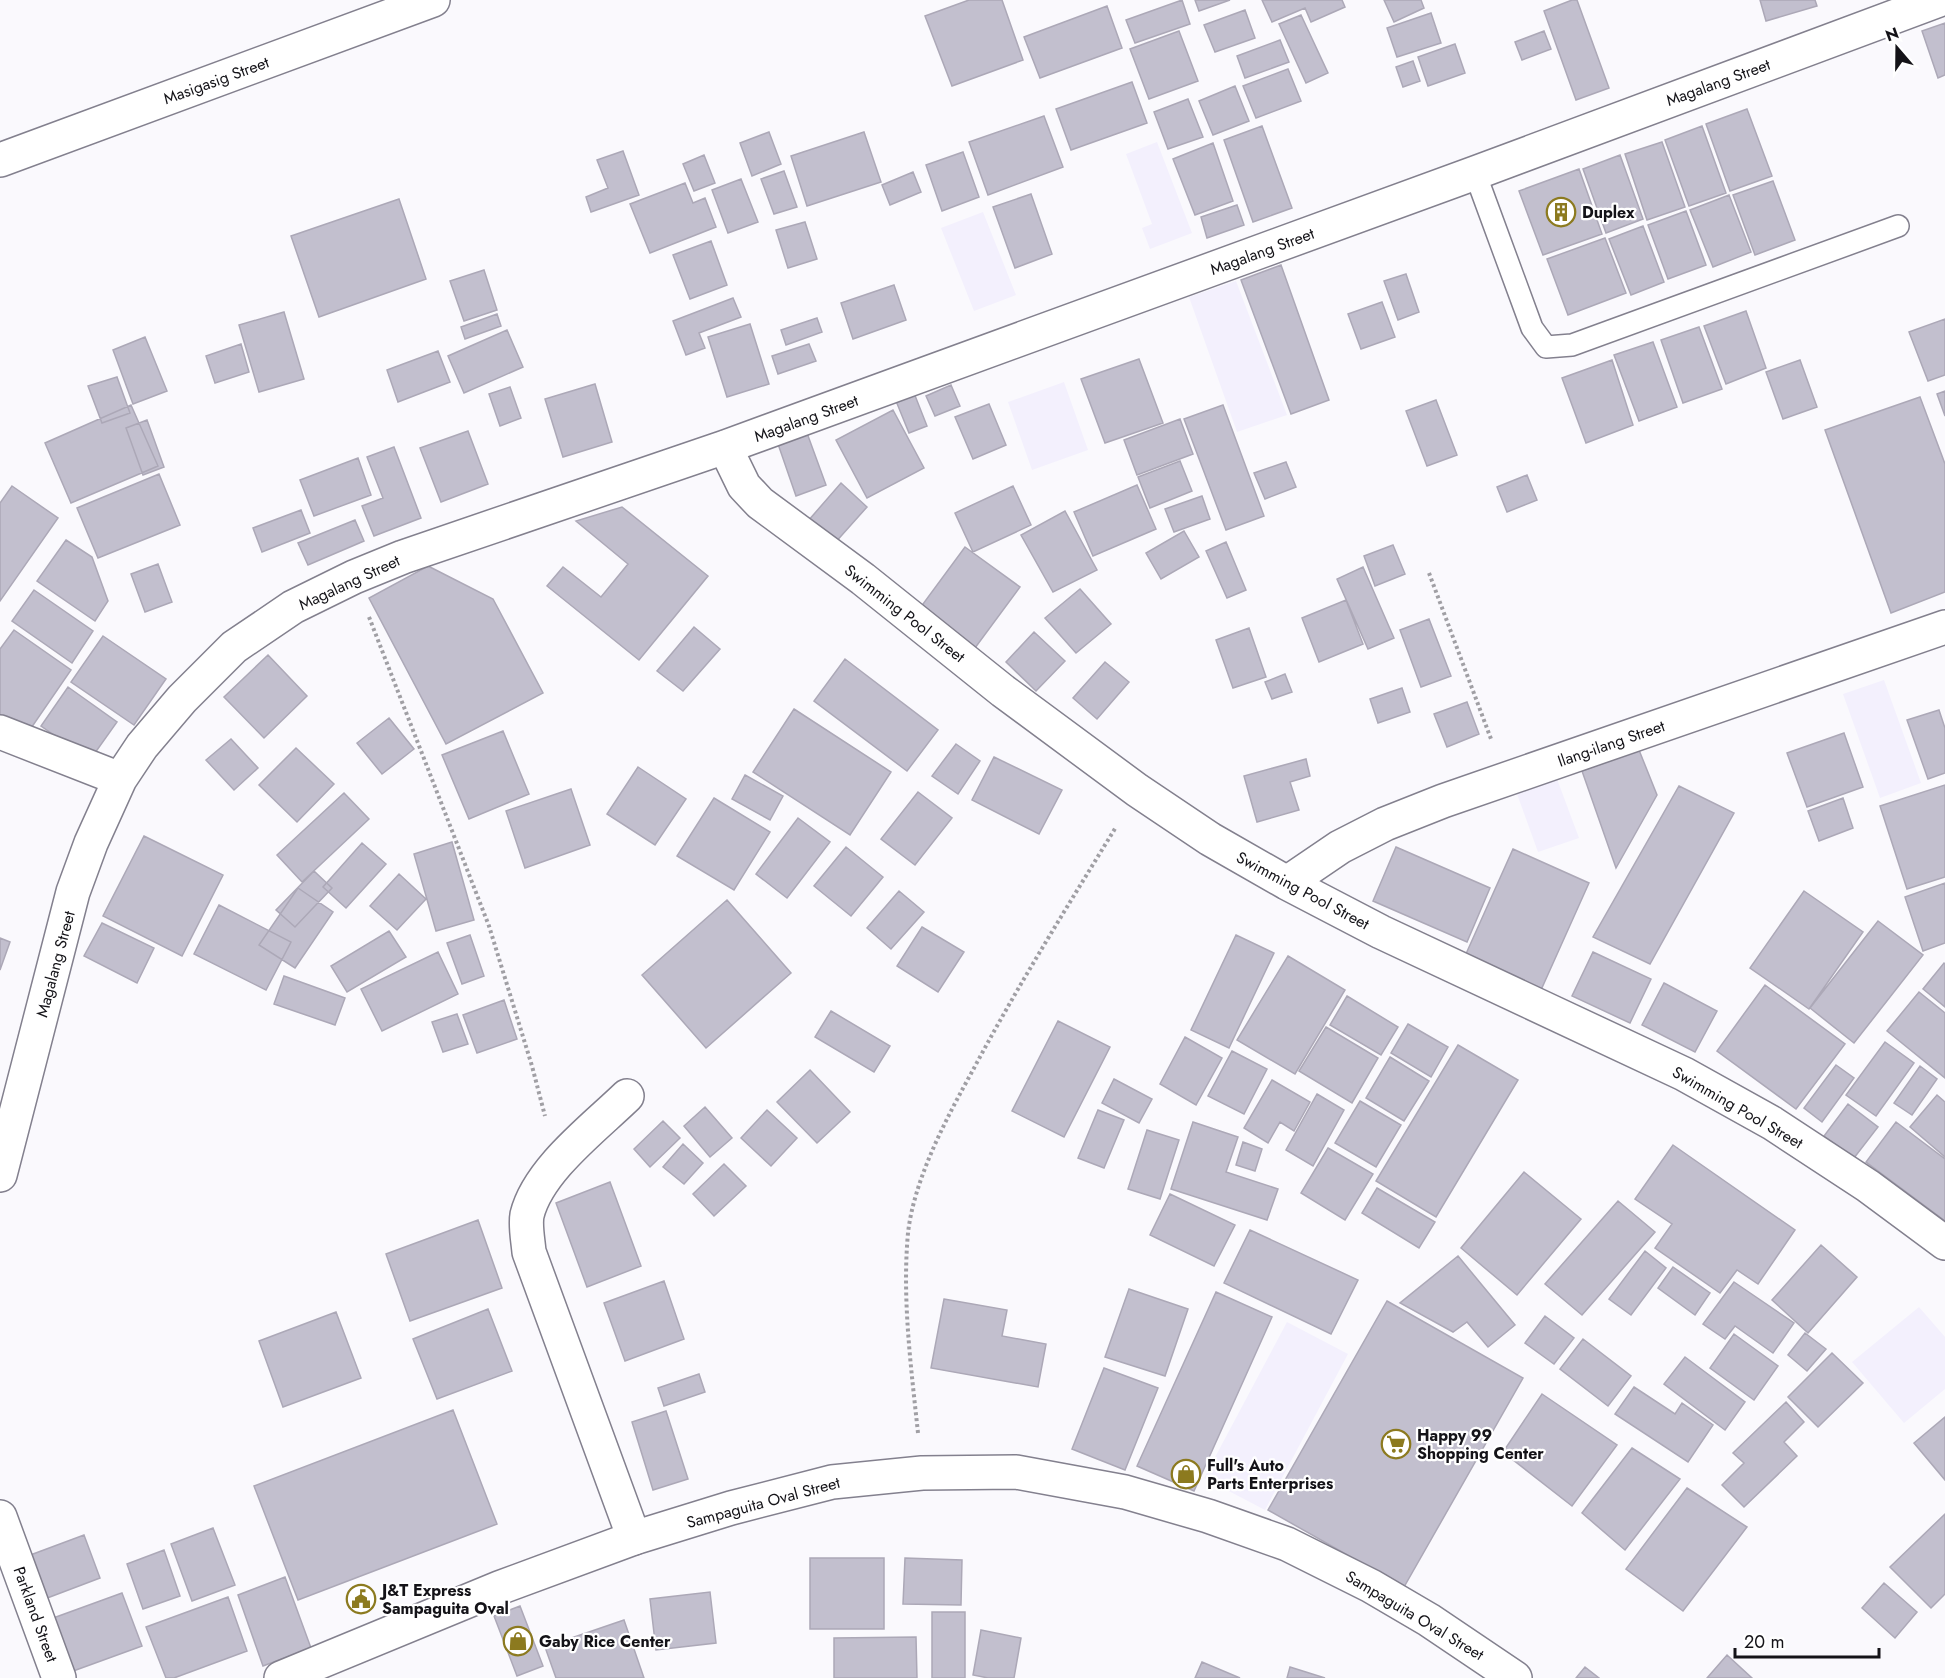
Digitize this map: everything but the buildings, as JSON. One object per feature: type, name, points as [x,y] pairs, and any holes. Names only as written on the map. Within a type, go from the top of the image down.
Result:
[{"type":"street","name":"Masigasig Street","points":[[0,160],[433,0]]},
{"type":"street","name":"Magalang Street","points":[[0,1175],[73,892],[91,843],[120,779],[142,746],[182,699],[234,647],[293,607],[354,577],[403,557],[724,447],[1475,173],[1939,0]]},
{"type":"street","name":"Swimming Pool Street","points":[[724,447],[744,486],[760,503],[863,579],[1003,691],[1137,790],[1210,839],[1287,883],[1381,932],[1684,1074],[1772,1123],[1860,1180],[1945,1243]]},
{"type":"street","name":"Ilang-ilang Street","points":[[1287,883],[1340,847],[1385,824],[1443,801],[1945,627]]},
{"type":"street","points":[[0,732],[120,779]]},
{"type":"street","points":[[627,1096],[557,1163],[536,1190],[526,1217],[529,1252],[634,1538]]},
{"type":"street","name":"Sampaguita Oval Street","points":[[281,1678],[499,1588],[634,1538],[731,1508],[832,1482],[922,1473],[1016,1472],[1125,1492],[1208,1516],[1287,1544],[1371,1586],[1429,1620],[1499,1674]]},
{"type":"street","name":"Parkland Street","points":[[0,1516],[59,1678]]},
{"type":"lane","points":[[1475,173],[1532,328],[1546,347],[1572,345],[1898,226]]},
{"type":"path","points":[[1429,573],[1506,779]]},
{"type":"path","points":[[354,577],[489,926],[532,1066],[557,1163]]},
{"type":"path","points":[[922,1473],[911,1369],[906,1278],[909,1231],[923,1173],[954,1106],[994,1030],[1137,790]]},
{"type":"shaded area","points":[[1157,142],[1192,233],[1150,249],[1142,228],[1152,224],[1126,154]]},
{"type":"shaded area","points":[[983,212],[1016,295],[974,311],[941,228]]},
{"type":"shaded area","points":[[1236,281],[1287,415],[1237,432],[1189,297]]},
{"type":"shaded area","points":[[1064,382],[1088,450],[1032,470],[1008,402]]},
{"type":"shaded area","points":[[1884,680],[1921,783],[1880,798],[1843,694]]},
{"type":"shaded area","points":[[1557,779],[1579,838],[1538,852],[1517,794]]},
{"type":"shaded area","points":[[1919,1307],[1945,1337],[1945,1389],[1904,1423],[1852,1362]]},
{"type":"shaded area","points":[[1287,1322],[1348,1354],[1265,1510],[1204,1478]]},
{"type":"place","name":"Duplex","points":[[1561,212]]},
{"type":"place","name":"Happy 99 Shopping Center","points":[[1396,1444]]},
{"type":"place","name":"Full's Auto Parts Enterprises","points":[[1186,1474]]},
{"type":"place","name":"J&T Express Sampaguita Oval","points":[[361,1599]]},
{"type":"place","name":"Gaby Rice Center","points":[[518,1641]]}]
